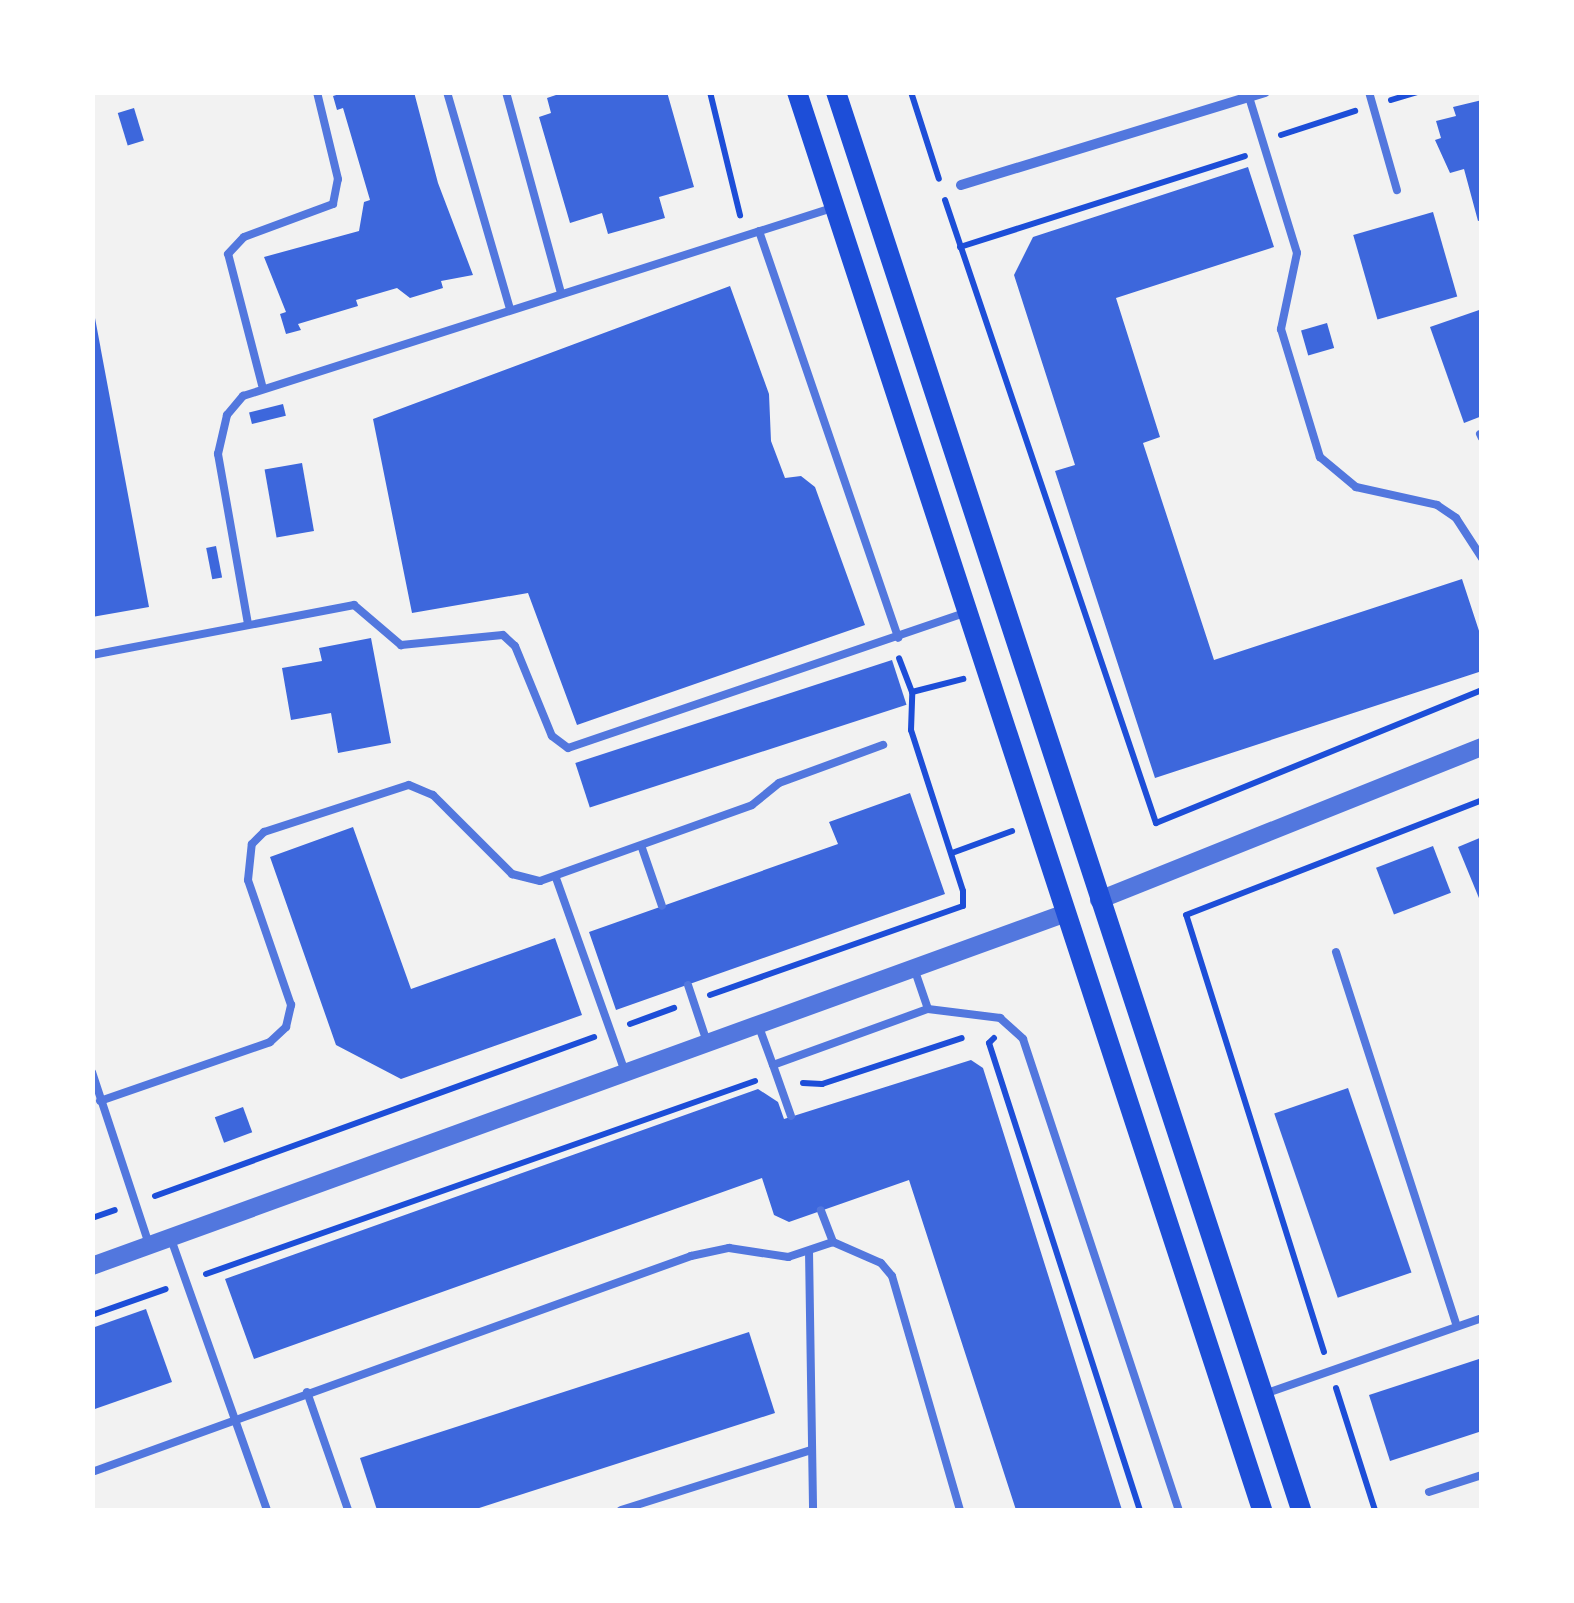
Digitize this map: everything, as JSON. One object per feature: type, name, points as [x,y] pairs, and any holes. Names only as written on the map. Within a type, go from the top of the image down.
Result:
[{"type":"main road","points":[[797,92],[1262,1510]]},
{"type":"main road","points":[[836,92],[1300,1510]]},
{"type":"main road","points":[[832,208],[868,196]]},
{"type":"main road","points":[[1066,913],[1099,900]]},
{"type":"street","points":[[961,184],[1264,92]]},
{"type":"street","points":[[1099,900],[1482,746]]},
{"type":"street","points":[[92,1266],[759,1028],[1066,913]]},
{"type":"lane","points":[[262,386],[228,254],[244,237],[333,204],[338,179],[316,92]]},
{"type":"lane","points":[[447,92],[510,309]]},
{"type":"lane","points":[[506,92],[561,293]]},
{"type":"lane","points":[[1368,92],[1397,190]]},
{"type":"lane","points":[[1249,97],[1298,262],[1282,329],[1320,457],[1356,487],[1437,505],[1456,518],[1482,558]]},
{"type":"lane","points":[[248,624],[218,454],[227,416],[262,386],[832,208]]},
{"type":"lane","points":[[759,231],[898,638]]},
{"type":"lane","points":[[92,655],[354,605],[402,645],[503,635],[514,646],[552,736],[568,748],[965,612]]},
{"type":"lane","points":[[100,1101],[270,1042],[286,1027],[291,1005],[248,880],[252,844],[264,832],[409,785],[433,795],[512,874],[556,878],[752,805],[780,783],[884,744]]},
{"type":"lane","points":[[642,848],[662,906]]},
{"type":"lane","points":[[556,878],[626,1075]]},
{"type":"lane","points":[[1336,952],[1457,1326]]},
{"type":"lane","points":[[915,971],[928,1009]]},
{"type":"lane","points":[[688,984],[708,1046]]},
{"type":"lane","points":[[773,1065],[928,1009],[990,1015],[1009,1023],[1027,1049],[1179,1510]]},
{"type":"lane","points":[[759,1028],[791,1116]]},
{"type":"lane","points":[[92,1072],[150,1246]]},
{"type":"lane","points":[[822,1210],[832,1242]]},
{"type":"lane","points":[[171,1238],[268,1510]]},
{"type":"lane","points":[[92,1472],[306,1392],[712,1250],[788,1257],[832,1242],[872,1258],[892,1276],[960,1510]]},
{"type":"lane","points":[[808,1250],[813,1510]]},
{"type":"lane","points":[[1262,1395],[1482,1318]]},
{"type":"lane","points":[[306,1392],[348,1510]]},
{"type":"lane","points":[[620,1510],[810,1450]]},
{"type":"lane","points":[[1429,1492],[1482,1475]]},
{"type":"path","points":[[911,92],[1156,823],[1482,690]]},
{"type":"path","points":[[960,246],[1263,145],[1291,129],[1418,92]]},
{"type":"path","points":[[1375,1510],[1186,914],[1482,800]]},
{"type":"path","points":[[92,1218],[962,906],[952,853],[1018,830]]},
{"type":"path","points":[[989,1043],[1009,1023]]},
{"type":"path","points":[[92,1315],[752,1080],[822,1084],[955,1038],[989,1043]]},
{"type":"path","points":[[989,1043],[1140,1510]]},
{"type":"building","points":[[346,92],[414,92],[438,183],[473,275],[441,281],[443,288],[410,298],[397,288],[356,300],[358,306],[298,324],[301,330],[286,334],[280,314],[286,312],[264,257],[359,231],[364,202],[370,200],[343,108],[337,110],[333,96]]},
{"type":"building","points":[[565,92],[667,92],[694,187],[659,197],[665,218],[608,234],[602,213],[570,223],[539,117],[551,113],[547,98]]},
{"type":"building","points":[[1482,100],[1482,220],[1478,221],[1464,169],[1450,173],[1435,140],[1441,138],[1436,121],[1456,116],[1453,107]]},
{"type":"building","points":[[134,108],[144,141],[128,145],[118,113]]},
{"type":"building","points":[[1248,167],[1274,247],[1116,298],[1160,437],[1143,443],[1214,660],[1462,579],[1482,640],[1482,671],[1155,778],[1055,471],[1075,465],[1014,275],[1033,237]]},
{"type":"building","points":[[1433,212],[1457,297],[1377,319],[1353,235]]},
{"type":"building","points":[[730,286],[769,394],[771,441],[785,478],[801,476],[815,487],[865,625],[577,725],[528,593],[412,613],[373,419]]},
{"type":"building","points":[[92,302],[149,607],[92,617]]},
{"type":"building","points":[[1482,309],[1482,416],[1464,423],[1430,327]]},
{"type":"building","points":[[1327,323],[1334,348],[1308,355],[1301,330]]},
{"type":"building","points":[[283,404],[286,416],[252,424],[249,412]]},
{"type":"building","points":[[302,463],[314,531],[277,538],[265,470]]},
{"type":"building","points":[[216,546],[222,577],[212,579],[206,548]]},
{"type":"building","points":[[371,638],[391,743],[338,753],[331,713],[291,720],[282,668],[322,661],[319,648]]},
{"type":"building","points":[[892,660],[907,705],[590,808],[575,763]]},
{"type":"building","points":[[910,793],[945,894],[616,1010],[589,932],[838,844],[829,822]]},
{"type":"building","points":[[353,827],[411,989],[555,938],[582,1015],[401,1079],[336,1045],[270,857]]},
{"type":"building","points":[[1482,837],[1482,903],[1481,903],[1458,847]]},
{"type":"building","points":[[1433,846],[1451,893],[1394,915],[1376,868]]},
{"type":"building","points":[[971,1060],[983,1068],[1122,1510],[1016,1510],[909,1180],[789,1222],[774,1215],[762,1178],[254,1359],[225,1279],[758,1089],[778,1102],[784,1119]]},
{"type":"building","points":[[1348,1088],[1411,1272],[1338,1298],[1274,1113]]},
{"type":"building","points":[[243,1107],[252,1132],[224,1143],[215,1117]]},
{"type":"building","points":[[146,1309],[172,1382],[92,1410],[92,1328]]},
{"type":"building","points":[[749,1332],[775,1413],[473,1510],[377,1510],[360,1458]]},
{"type":"building","points":[[1482,1358],[1482,1431],[1390,1461],[1369,1395]]}]
